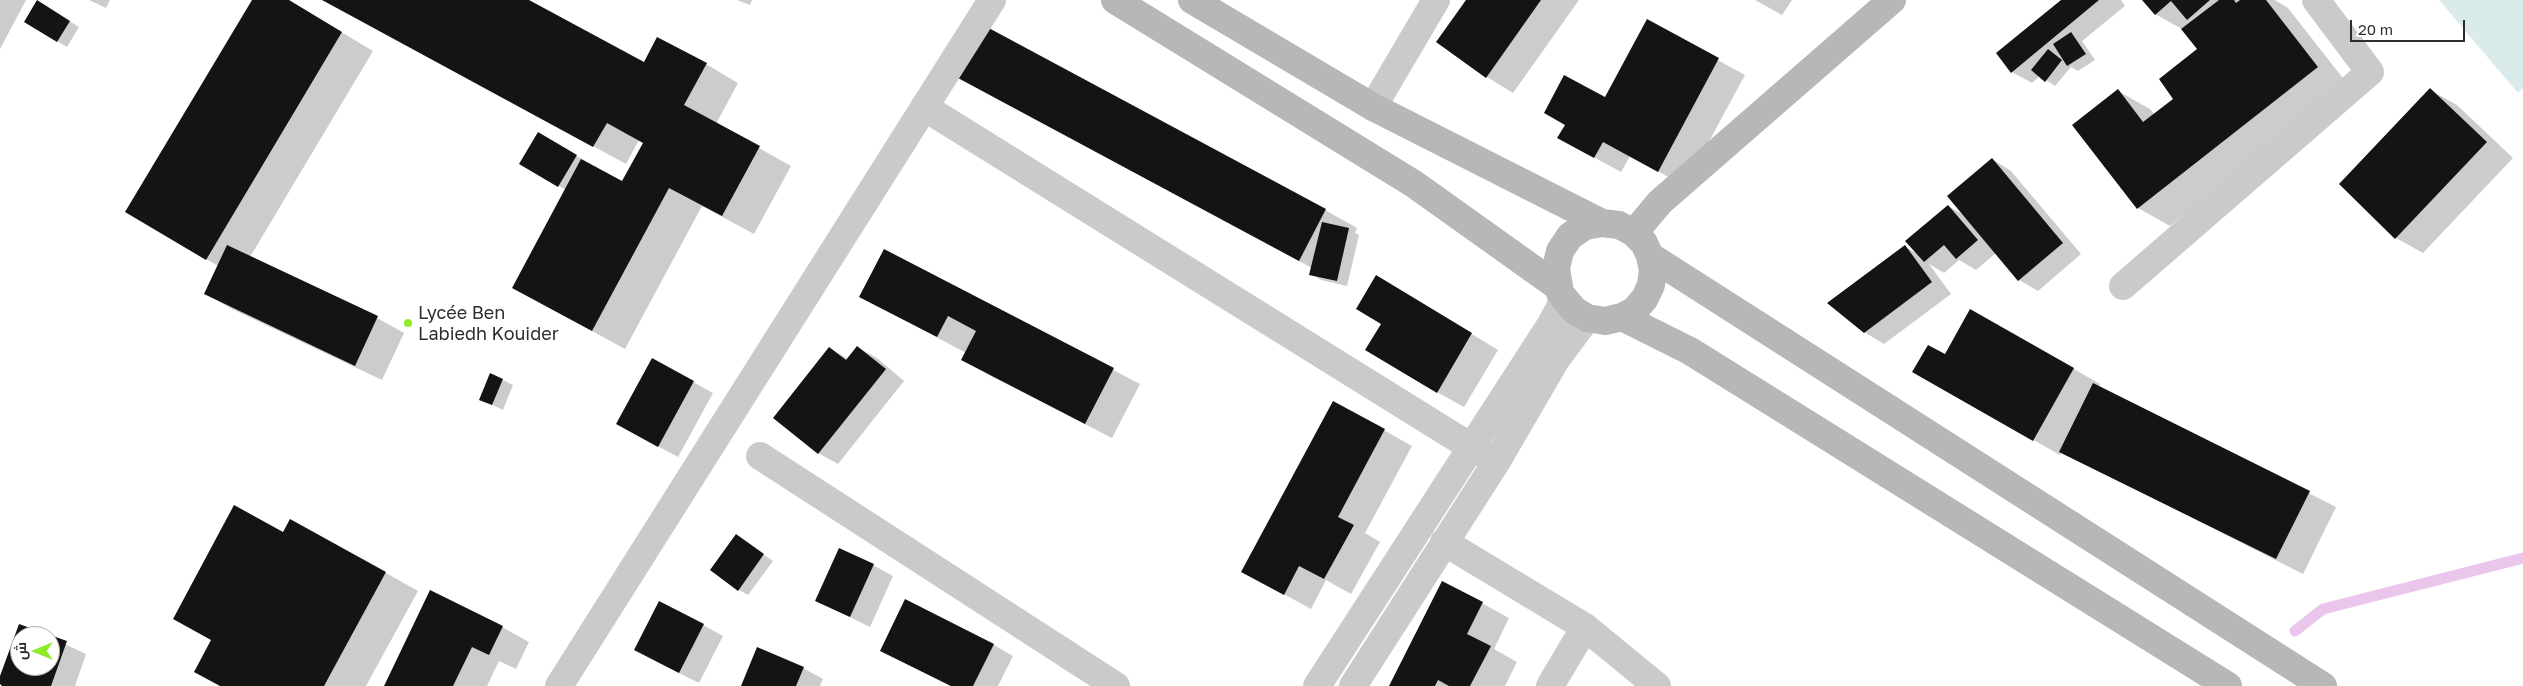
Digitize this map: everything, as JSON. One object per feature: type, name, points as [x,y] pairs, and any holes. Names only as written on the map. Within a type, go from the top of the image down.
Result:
[{"type":"main road","points":[[1115,0],[1414,184],[1561,293],[1574,310],[1587,318],[1605,321],[1622,317],[1635,310],[1645,298],[1652,285],[1653,270],[1650,256],[1644,243],[1634,233],[1620,225],[1602,223],[1585,226],[1570,236],[1560,251],[1556,268],[1561,293]]},
{"type":"main road","points":[[1192,0],[1373,106],[1602,223]]},
{"type":"main road","points":[[1634,233],[1660,202],[1892,0]]},
{"type":"main road","points":[[1650,256],[2323,686]]},
{"type":"main road","points":[[1622,317],[1690,352],[2228,686]]},
{"type":"street","points":[[559,686],[992,0]]},
{"type":"street","points":[[1373,106],[1436,0]]},
{"type":"street","points":[[2123,286],[2370,72],[2316,0]]},
{"type":"street","points":[[924,107],[1470,447],[1497,461]]},
{"type":"street","points":[[1317,686],[1551,324],[1561,293]]},
{"type":"street","points":[[1353,686],[1497,461],[1558,358],[1587,318]]},
{"type":"street","points":[[760,456],[1116,686]]},
{"type":"street","points":[[1444,542],[1585,627],[1656,686]]},
{"type":"street","points":[[1550,686],[1585,627]]},
{"type":"shaded area","points":[[2439,0],[2523,0],[2523,88],[2518,93]]},
{"type":"building","points":[[37,0],[70,21],[57,42],[24,22]]},
{"type":"building","points":[[252,0],[289,0],[342,32],[206,260],[125,212]]},
{"type":"building","points":[[322,0],[529,0],[644,62],[657,37],[707,63],[684,105],[760,146],[722,216],[669,188],[592,331],[512,288],[581,159],[622,181],[643,143],[607,123],[593,147]]},
{"type":"building","points":[[1466,0],[1541,0],[1486,78],[1436,42]]},
{"type":"building","points":[[2061,0],[2099,0],[2011,73],[1996,53]]},
{"type":"building","points":[[2142,0],[2210,0],[2187,20],[2171,1],[2155,15]]},
{"type":"building","points":[[2219,0],[2234,0],[2236,3],[2240,0],[2266,0],[2318,67],[2137,209],[2072,125],[2118,89],[2143,122],[2173,99],[2159,79],[2197,49],[2181,29]]},
{"type":"building","points":[[1647,19],[1719,58],[1658,172],[1603,142],[1594,158],[1557,138],[1565,125],[1544,113],[1564,75],[1605,97]]},
{"type":"building","points":[[985,26],[1326,209],[1299,261],[958,78]]},
{"type":"building","points":[[2071,32],[2086,54],[2067,66],[2053,44]]},
{"type":"building","points":[[2048,49],[2062,60],[2045,82],[2031,70]]},
{"type":"building","points":[[2430,88],[2487,142],[2395,239],[2339,184]]},
{"type":"building","points":[[538,132],[577,155],[558,187],[519,164]]},
{"type":"building","points":[[1992,158],[2063,243],[2018,281],[1947,196]]},
{"type":"building","points":[[1948,205],[1978,240],[1956,259],[1944,245],[1924,262],[1905,241]]},
{"type":"building","points":[[1322,222],[1349,228],[1337,281],[1309,275]]},
{"type":"building","points":[[227,245],[378,316],[355,366],[204,294]]},
{"type":"building","points":[[1905,245],[1932,282],[1864,333],[1827,303]]},
{"type":"building","points":[[884,249],[1114,368],[1085,424],[961,360],[976,331],[948,316],[937,337],[859,297]]},
{"type":"building","points":[[1376,275],[1472,333],[1437,393],[1365,350],[1381,324],[1356,309]]},
{"type":"building","points":[[1970,309],[2074,368],[2033,441],[1912,372],[1928,345],[1945,354]]},
{"type":"building","points":[[857,346],[886,369],[818,454],[773,418],[829,347],[846,360]]},
{"type":"building","points":[[652,358],[694,381],[658,447],[616,424]]},
{"type":"building","points":[[490,373],[503,379],[492,405],[479,400]]},
{"type":"building","points":[[2093,383],[2310,491],[2276,559],[2059,452]]},
{"type":"building","points":[[1333,401],[1385,429],[1338,517],[1354,525],[1324,579],[1299,566],[1284,595],[1241,572]]},
{"type":"building","points":[[234,505],[283,532],[290,519],[386,572],[324,686],[220,686],[194,672],[211,640],[173,619]]},
{"type":"building","points":[[736,534],[764,554],[738,591],[710,570]]},
{"type":"building","points":[[839,548],[874,564],[850,617],[815,601]]},
{"type":"building","points":[[1442,581],[1483,602],[1467,634],[1491,646],[1470,686],[1449,686],[1438,680],[1435,686],[1389,686]]},
{"type":"building","points":[[430,590],[503,626],[489,655],[472,647],[453,686],[384,686]]},
{"type":"building","points":[[905,599],[994,644],[973,686],[951,686],[880,651]]},
{"type":"building","points":[[659,601],[704,624],[679,673],[634,650]]},
{"type":"building","points":[[60,639],[67,641],[60,661]]},
{"type":"building","points":[[757,647],[804,667],[796,686],[741,686]]},
{"type":"building","points":[[10,649],[10,676],[55,676],[51,686],[2,686],[0,684],[0,676]]},
{"type":"waterway","points":[[2295,631],[2323,609],[2523,558]]},
{"type":"place","name":"Lycée Ben Labiedh Kouider","points":[[408,323]]}]
